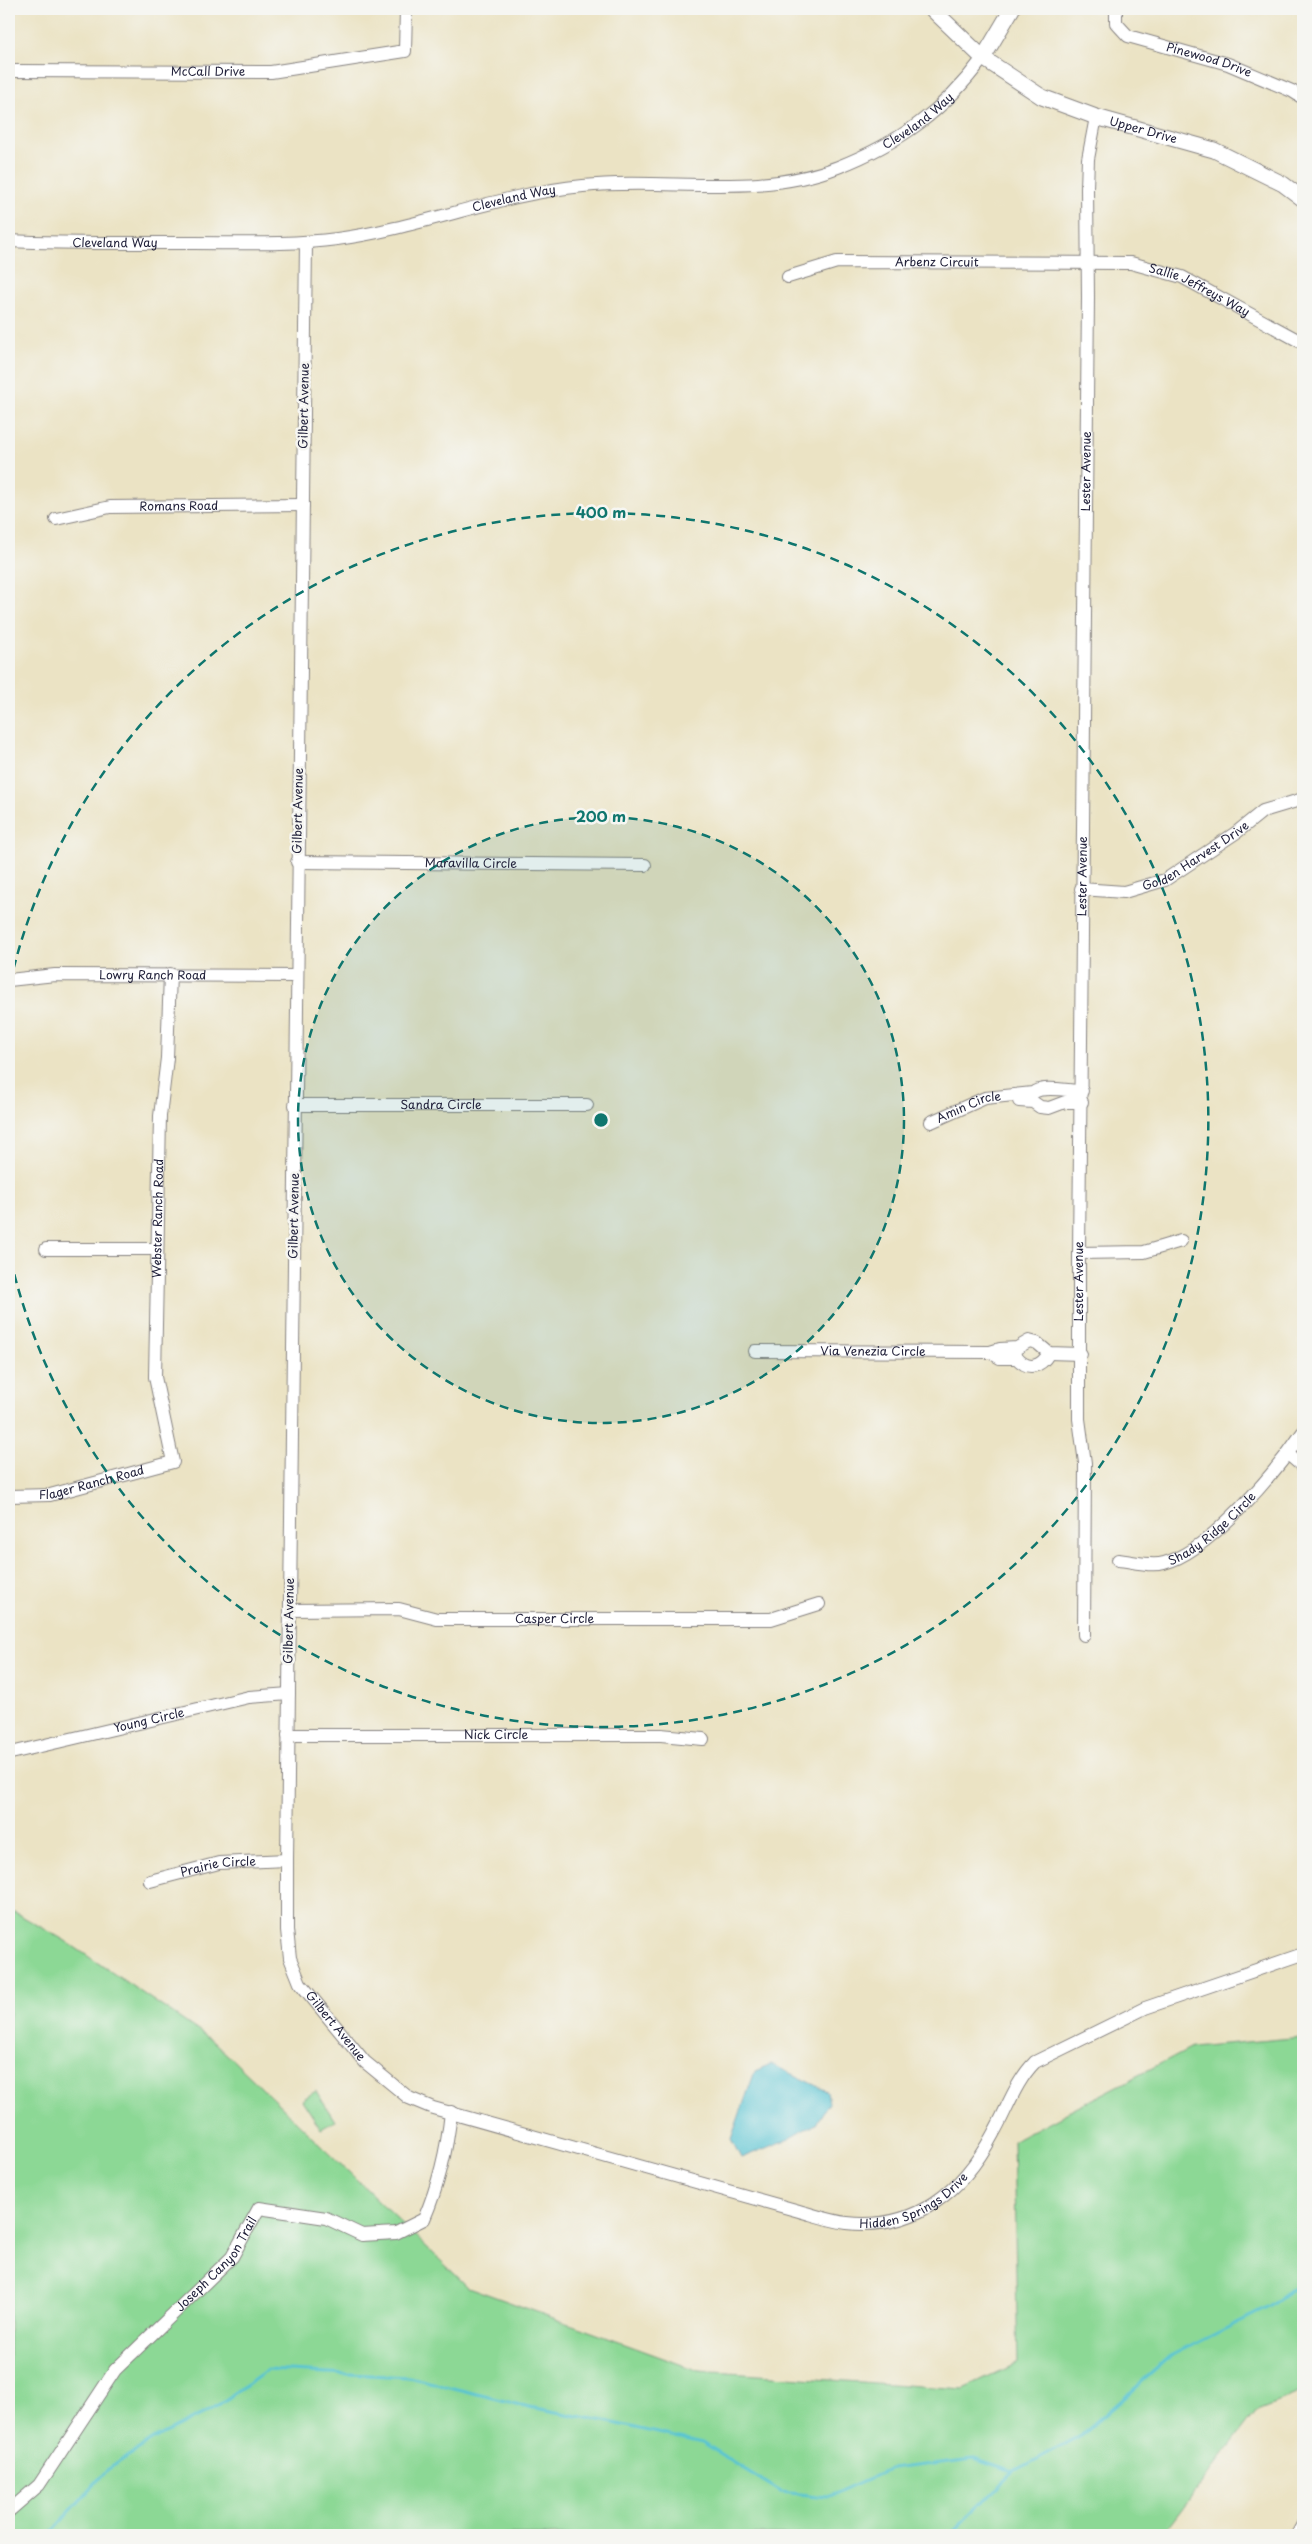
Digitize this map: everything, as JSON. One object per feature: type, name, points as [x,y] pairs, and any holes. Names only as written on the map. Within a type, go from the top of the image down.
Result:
[{"type":"main road","name":"Upper Drive","points":[[932,9],[983,58],[1042,97],[1096,118],[1214,150],[1283,184],[1303,199]]},
{"type":"main road","points":[[983,58],[1012,9]]},
{"type":"street","name":"McCall Drive","points":[[9,71],[271,72],[405,51],[406,9]]},
{"type":"street","name":"Pinewood Drive","points":[[1116,9],[1116,23],[1128,36],[1228,64],[1292,90],[1303,98]]},
{"type":"street","name":"Cleveland Way","points":[[9,241],[306,243],[384,231],[470,209],[582,186],[613,183],[747,184],[789,181],[837,168],[908,132],[961,88],[983,58]]},
{"type":"street","name":"Lester Avenue","points":[[1084,1635],[1085,1463],[1079,1419],[1081,1354],[1079,1253],[1082,1096],[1088,159],[1096,118]]},
{"type":"street","name":"Gilbert Avenue","points":[[306,243],[297,862],[287,1930],[290,1958],[300,1984],[365,2062],[409,2098],[451,2112]]},
{"type":"street","name":"Arbenz Circuit","points":[[788,277],[837,262],[1088,262]]},
{"type":"street","name":"Sallie Jeffreys Way","points":[[1088,262],[1131,263],[1182,277],[1303,343]]},
{"type":"street","name":"Romans Road","points":[[56,519],[110,507],[303,505]]},
{"type":"street","name":"Golden Harvest Drive","points":[[1082,889],[1124,892],[1165,880],[1204,855],[1263,811],[1303,799]]},
{"type":"street","name":"Maravilla Circle","points":[[297,862],[645,866]]},
{"type":"street","name":"Webster Ranch Road","points":[[170,974],[167,1058],[160,1116],[155,1377],[173,1462]]},
{"type":"street","name":"Lowry Ranch Road","points":[[9,980],[55,975],[296,976]]},
{"type":"street","name":"Amin Circle","points":[[931,1122],[985,1098],[1033,1094],[1038,1089],[1047,1087],[1055,1091],[1082,1096]]},
{"type":"street","name":"Amin Circle","points":[[1009,1097],[1050,1108],[1082,1096]]},
{"type":"street","name":"Sandra Circle","points":[[295,1105],[587,1105]]},
{"type":"street","points":[[1079,1253],[1144,1252],[1181,1241]]},
{"type":"street","points":[[46,1249],[156,1249]]},
{"type":"street","name":"Via Venezia Circle","points":[[755,1351],[990,1352],[1000,1349],[1018,1348],[1029,1341],[1037,1343],[1050,1353],[1081,1354]]},
{"type":"street","name":"Via Venezia Circle","points":[[990,1352],[1000,1358],[1018,1358],[1023,1365],[1031,1367],[1039,1364],[1050,1353]]},
{"type":"street","name":"Shady Ridge Circle","points":[[1118,1560],[1162,1564],[1192,1552],[1214,1535],[1288,1454],[1303,1432]]},
{"type":"street","points":[[1288,1454],[1303,1467]]},
{"type":"street","name":"Flager Ranch Road","points":[[9,1496],[50,1495],[173,1462]]},
{"type":"street","name":"Casper Circle","points":[[290,1610],[399,1609],[437,1619],[771,1619],[819,1604]]},
{"type":"street","name":"Young Circle","points":[[12,1753],[249,1697],[288,1694]]},
{"type":"street","name":"Nick Circle","points":[[288,1735],[662,1735],[703,1739]]},
{"type":"street","name":"Prairie Circle","points":[[150,1882],[219,1863],[287,1860]]},
{"type":"street","name":"Hidden Springs Drive","points":[[451,2112],[798,2211],[846,2222],[883,2222],[919,2212],[944,2197],[965,2178],[994,2133],[1023,2074],[1035,2062],[1144,2008],[1303,1954]]},
{"type":"street","name":"Joseph Canyon Trail","points":[[9,2512],[39,2485],[115,2370],[232,2257],[259,2208],[326,2218],[362,2235],[396,2233],[424,2219],[438,2186],[447,2151],[451,2112]]},
{"type":"street","points":[[1298,2535],[1303,2524]]},
{"type":"green space","points":[[9,1909],[64,1940],[213,2041],[468,2287],[699,2371],[963,2389],[1018,2363],[1013,2141],[1192,2047],[1303,2037],[1303,2392],[1257,2410],[1162,2535],[9,2535]]},
{"type":"green space","points":[[316,2091],[335,2121],[321,2129],[302,2100]]},
{"type":"water","points":[[771,2064],[827,2091],[829,2103],[816,2123],[788,2139],[741,2158],[731,2139],[755,2071]]},
{"type":"waterway","points":[[949,2535],[1014,2471],[1081,2435],[1171,2356],[1269,2307],[1303,2282]]},
{"type":"waterway","points":[[49,2535],[107,2470],[157,2437],[211,2410],[268,2370],[409,2377],[529,2407],[605,2421],[702,2443],[781,2492],[828,2497],[890,2469],[974,2459],[1013,2472]]}]
